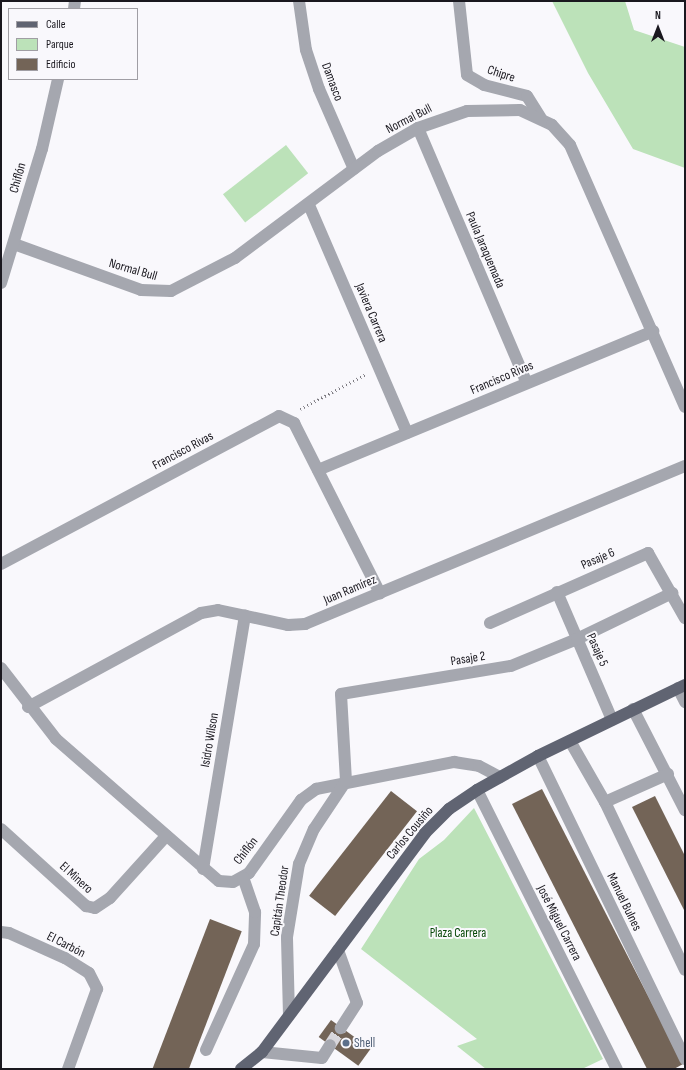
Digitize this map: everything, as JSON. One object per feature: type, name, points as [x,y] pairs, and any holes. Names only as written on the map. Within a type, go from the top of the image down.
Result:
[{"type":"main road","name":"Carlos Cousiño","points":[[241,1069],[262,1052],[425,833],[450,809],[476,790],[538,756],[682,686]]},
{"type":"main road","name":"Carlos Cousiño","points":[[256,1069],[262,1052]]},
{"type":"street","name":"Damasco","points":[[299,1],[306,50],[319,90],[354,168]]},
{"type":"street","name":"Chipre","points":[[459,1],[467,75],[484,85],[527,96],[541,118]]},
{"type":"street","name":"Chiflón","points":[[1,283],[14,244],[58,80]]},
{"type":"street","name":"Normal Bull","points":[[14,244],[141,290],[160,292],[182,288],[216,270],[309,205],[354,168],[418,128],[444,117],[488,109],[520,110],[541,118],[562,134],[577,157],[685,407]]},
{"type":"street","name":"Paula Jaraquemada","points":[[418,128],[527,383]]},
{"type":"street","name":"Javiera Carrera","points":[[309,205],[407,433]]},
{"type":"street","name":"Francisco Rivas","points":[[318,470],[653,331]]},
{"type":"street","name":"Francisco Rivas","points":[[1,564],[273,418],[285,417]]},
{"type":"street","points":[[285,417],[294,423],[380,593]]},
{"type":"street","name":"Juan Ramírez","points":[[28,706],[201,613],[218,610],[288,625],[301,624],[380,593],[685,466]]},
{"type":"street","name":"Pasaje 6","points":[[490,622],[648,553],[685,618]]},
{"type":"street","name":"Pasaje 5","points":[[557,592],[612,720]]},
{"type":"street","name":"Pasaje 2","points":[[346,781],[341,694],[511,666],[578,639],[672,593]]},
{"type":"street","name":"Isidro Wilson","points":[[203,869],[246,615]]},
{"type":"street","name":"Chiflón","points":[[1,668],[28,706],[56,739],[203,869],[220,881],[233,882],[243,878],[305,795],[316,788],[346,781],[454,762],[479,766],[500,777]]},
{"type":"street","points":[[682,686],[685,702]]},
{"type":"street","points":[[633,710],[668,774],[685,810]]},
{"type":"street","name":"Manuel Bulnes","points":[[570,741],[605,802],[685,970]]},
{"type":"street","name":"Manuel Bulnes","points":[[538,756],[685,1059]]},
{"type":"street","points":[[605,802],[668,774]]},
{"type":"street","name":"Capitán Theodor","points":[[289,1014],[287,937],[299,864],[314,829],[346,781]]},
{"type":"street","name":"José Miguel Carrera","points":[[476,790],[617,1069]]},
{"type":"street","name":"El Minero","points":[[1,829],[86,906],[95,908],[110,898],[166,836]]},
{"type":"street","points":[[206,1050],[254,944],[255,912],[243,878]]},
{"type":"street","name":"El Carbón","points":[[1,932],[9,933],[66,958],[89,973],[97,989],[68,1069]]},
{"type":"street","points":[[338,950],[357,1003],[341,1028]]},
{"type":"street","points":[[262,1052],[322,1058],[330,1045]]},
{"type":"path","points":[[285,417],[379,368]]},
{"type":"green space","points":[[552,1],[625,1],[634,30],[685,47],[685,168],[633,149],[588,73]]},
{"type":"green space","points":[[286,145],[308,173],[245,223],[223,194]]},
{"type":"green space","name":"Plaza Carrera","points":[[474,808],[603,1059],[582,1069],[486,1069],[457,1046],[477,1039],[361,949],[419,859],[444,840]]},
{"type":"building","points":[[542,789],[683,1064],[674,1069],[647,1069],[512,804]]},
{"type":"building","points":[[391,791],[417,811],[335,916],[309,896]]},
{"type":"building","points":[[655,796],[685,856],[685,912],[632,807]]},
{"type":"building","points":[[210,919],[242,931],[189,1069],[152,1069]]},
{"type":"building","points":[[331,1020],[371,1049],[358,1066],[319,1037]]},
{"type":"tunnel","points":[[330,1045],[341,1028]]},
{"type":"place","name":"Shell","points":[[346,1043]]}]
